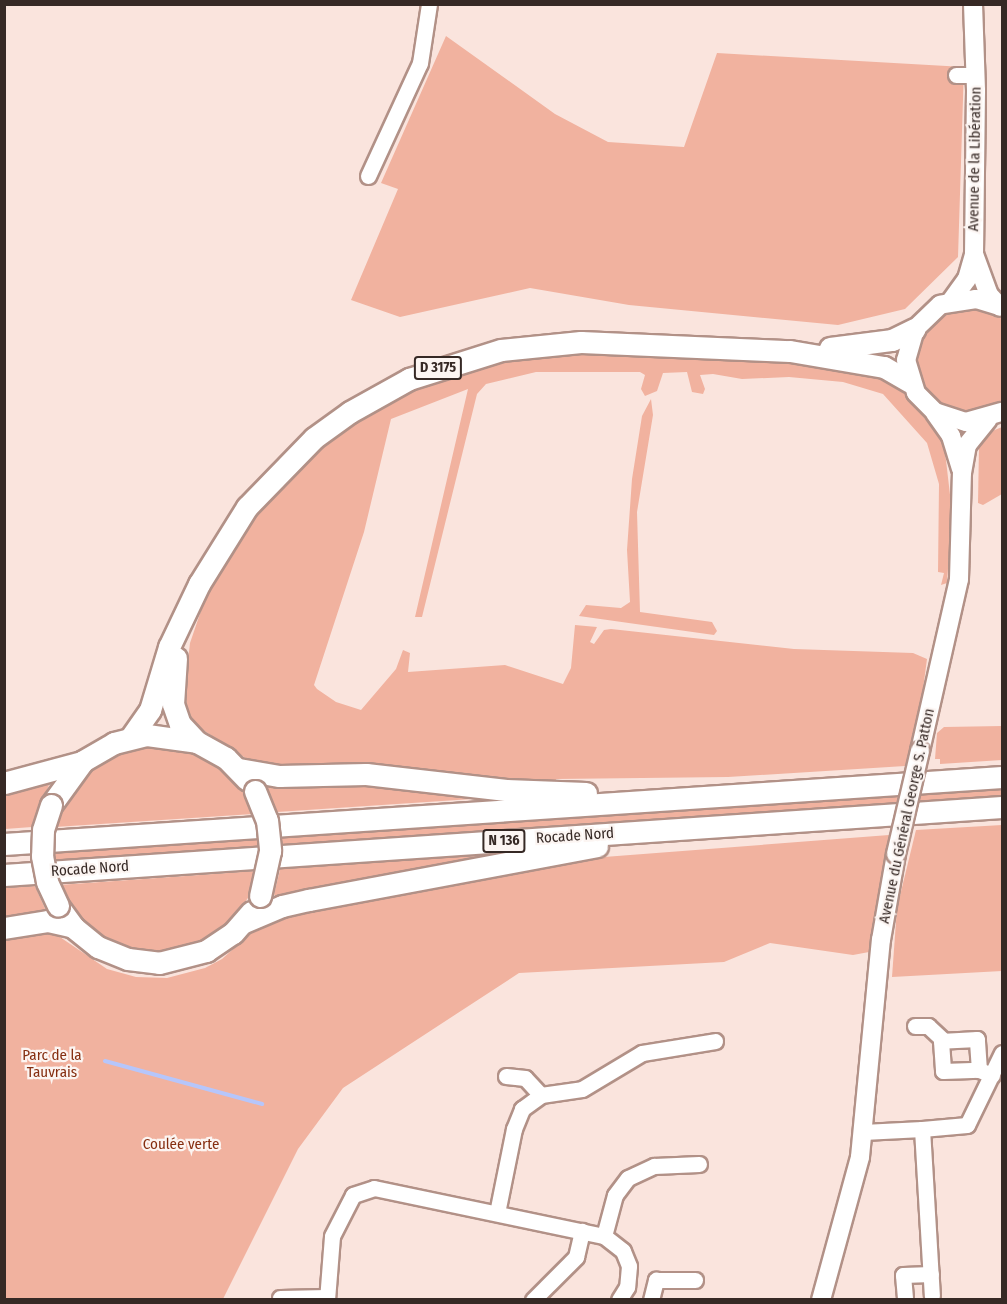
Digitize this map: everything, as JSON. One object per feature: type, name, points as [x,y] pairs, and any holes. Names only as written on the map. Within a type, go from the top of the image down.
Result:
[{"type":"highway","name":"D 3175","points":[[790,351],[873,344],[915,329]]},
{"type":"highway","name":"D 3175","points":[[197,742],[180,724],[173,704],[173,671],[188,608],[233,525],[279,470],[350,412],[409,379],[484,354],[547,344],[646,343],[790,351],[884,367],[910,382]]},
{"type":"highway","points":[[131,738],[150,710],[170,647],[188,608]]},
{"type":"highway","points":[[4,783],[83,761],[131,738],[164,735],[197,742],[239,770],[255,791],[267,820],[270,843],[269,866],[260,896],[244,922]]},
{"type":"highway","points":[[83,761],[51,805],[43,830],[42,856],[47,882],[58,906],[73,927],[112,954],[159,963],[206,951],[244,922],[282,906],[309,900],[608,844],[936,811]]},
{"type":"highway","points":[[239,770],[279,776],[366,774],[547,792],[866,787]]},
{"type":"highway","name":"Rocade Nord","points":[[4,844],[1002,777]]},
{"type":"highway","name":"Rocade Nord","points":[[4,874],[1002,807]]},
{"type":"highway","points":[[4,928],[48,921],[73,927]]},
{"type":"main road","name":"Avenue de la Libération","points":[[973,4],[976,75],[974,254],[989,295],[1001,308]]},
{"type":"main road","points":[[951,301],[967,279],[974,254]]},
{"type":"main road","points":[[910,382],[906,360],[915,329],[930,311],[951,301],[976,299],[1001,308]]},
{"type":"main road","name":"Avenue du Général George S. Patton","points":[[910,382],[951,436],[962,474]]},
{"type":"main road","points":[[934,412],[955,421],[995,416]]},
{"type":"main road","name":"Avenue du Général George S. Patton","points":[[821,1299],[853,1193],[863,1132],[881,940],[896,854],[959,579],[962,474],[971,435],[995,416]]},
{"type":"street","points":[[368,176],[420,63],[429,4]]},
{"type":"street","points":[[956,75],[976,75]]},
{"type":"street","points":[[915,1026],[928,1026],[944,1041],[977,1039],[986,1072]]},
{"type":"street","points":[[497,1213],[514,1129],[522,1109],[541,1095],[582,1089],[642,1053],[715,1041]]},
{"type":"street","points":[[944,1041],[943,1071],[986,1072]]},
{"type":"street","points":[[863,1132],[967,1125],[986,1072],[1002,1053]]},
{"type":"street","points":[[506,1076],[525,1078],[541,1095]]},
{"type":"street","points":[[922,1129],[931,1274],[936,1298],[903,1299],[903,1275],[931,1274]]},
{"type":"street","points":[[604,1236],[615,1195],[628,1178],[654,1166],[699,1164]]},
{"type":"street","points":[[280,1298],[327,1298],[332,1236],[353,1195],[363,1190],[386,1189],[604,1236],[622,1251],[629,1266],[627,1287],[619,1299]]},
{"type":"street","points":[[533,1299],[576,1257],[582,1231]]},
{"type":"street","points":[[651,1299],[656,1280],[695,1280]]},
{"type":"green space","points":[[446,36],[555,114],[608,142],[684,147],[717,53],[964,67],[958,257],[905,309],[838,325],[629,305],[530,288],[400,317],[351,300],[398,189],[381,183]]},
{"type":"green space","points":[[968,306],[1002,318],[1002,401],[971,413],[936,401],[924,388],[916,361],[922,334],[941,314]]},
{"type":"green space","points":[[566,353],[809,362],[890,375],[903,387],[944,443],[952,512],[947,583],[941,585],[944,573],[938,572],[939,484],[927,443],[883,394],[843,382],[789,377],[742,379],[713,374],[700,375],[705,389],[703,394],[692,392],[687,372],[663,373],[657,391],[645,396],[641,389],[645,375],[640,372],[536,372],[486,384],[477,394],[422,617],[415,617],[468,389],[391,419],[364,532],[314,685],[317,689],[336,702],[361,710],[396,669],[403,650],[410,653],[408,672],[505,665],[563,684],[571,668],[575,625],[597,627],[590,642],[594,644],[604,630],[611,629],[794,649],[913,653],[927,659],[919,719],[905,766],[728,777],[556,779],[555,785],[363,766],[256,765],[188,720],[185,686],[190,643],[206,596],[236,544],[271,496],[314,453],[370,411],[427,384],[498,362]]},
{"type":"green space","points":[[651,399],[653,415],[637,512],[640,612],[712,622],[717,631],[714,635],[579,616],[586,605],[621,608],[630,602],[627,550],[632,479],[642,416]]},
{"type":"green space","points":[[1002,427],[1002,494],[983,505],[978,503],[979,447],[985,434]]},
{"type":"green space","points":[[1002,726],[1002,760],[940,764],[940,759],[935,759],[937,733],[944,727]]},
{"type":"green space","points":[[150,745],[199,753],[213,761],[239,783],[253,814],[55,827],[60,809],[84,773],[111,754]]},
{"type":"green space","points":[[331,779],[487,798],[277,812],[265,787],[266,783]]},
{"type":"green space","points":[[51,780],[32,827],[5,829],[5,789]]},
{"type":"green space","points":[[1002,786],[1002,798],[54,862],[53,856],[53,850]]},
{"type":"green space","points":[[1002,825],[1002,971],[892,977],[897,908],[916,830]]},
{"type":"green space","points":[[889,835],[869,952],[853,955],[770,943],[724,962],[519,973],[343,1088],[298,1149],[223,1299],[5,1299],[5,940],[54,933],[107,969],[136,977],[167,978],[205,968],[222,959],[261,924],[279,915],[591,858]]},
{"type":"green space","points":[[495,855],[276,898],[274,894],[281,866]]},
{"type":"green space","points":[[256,871],[250,895],[231,922],[199,944],[156,954],[106,941],[86,927],[71,909],[59,885]]},
{"type":"green space","points":[[35,886],[46,911],[5,921],[5,888]]},
{"type":"waterway","points":[[105,1061],[262,1104]]},
{"type":"park label","name":"Parc de la Tauvrais","points":[[52,1064]]},
{"type":"park label","name":"Coulée verte","points":[[181,1145]]}]
